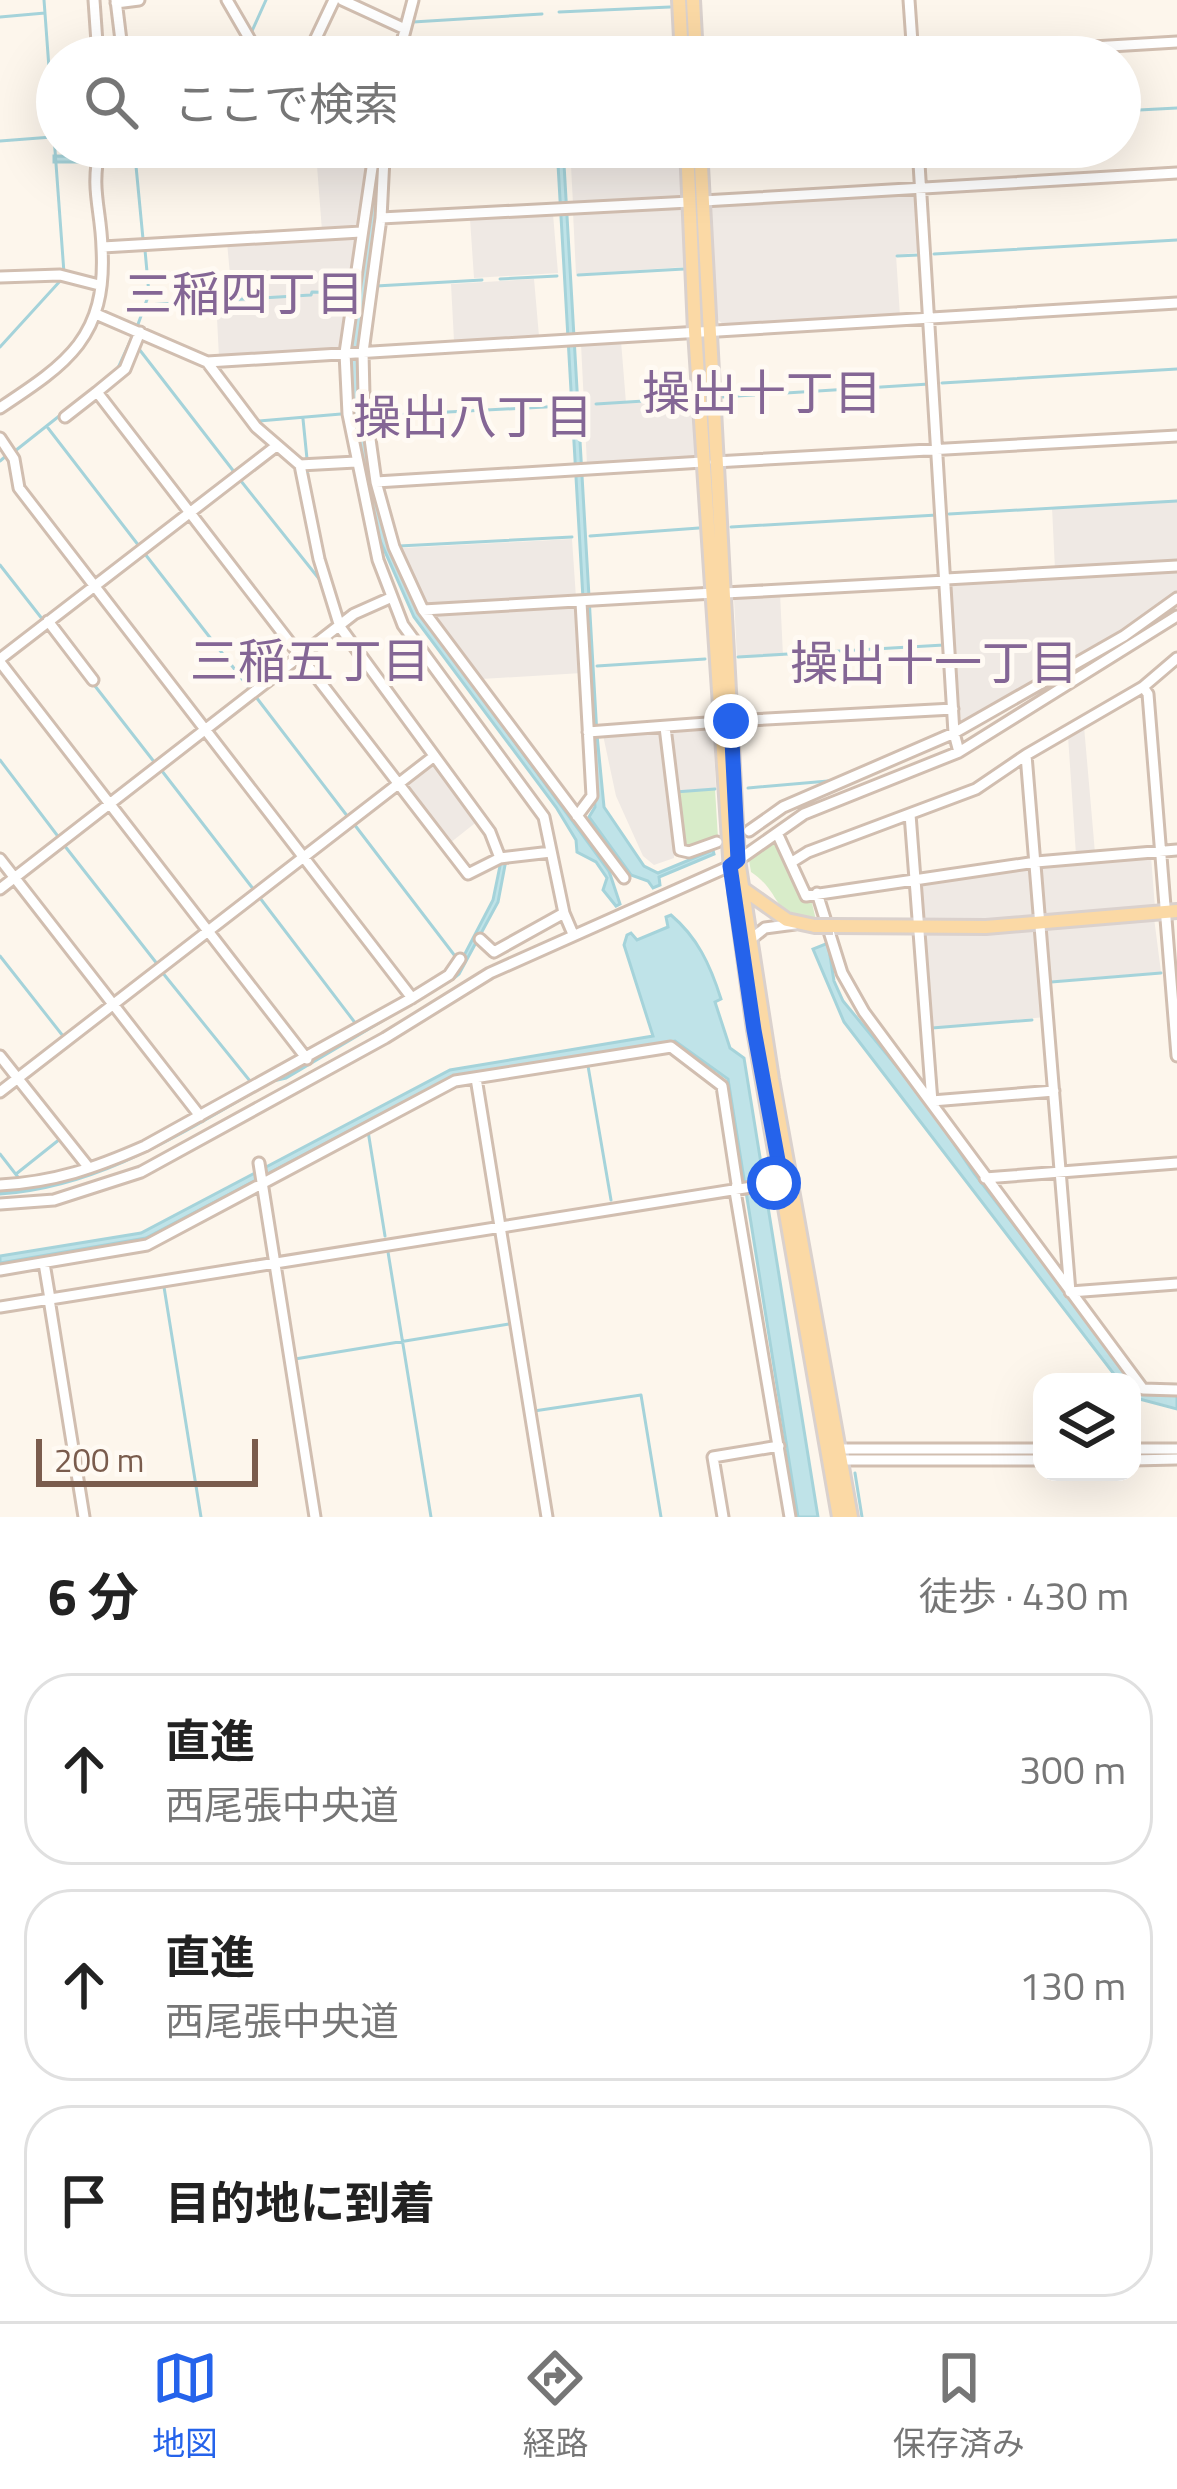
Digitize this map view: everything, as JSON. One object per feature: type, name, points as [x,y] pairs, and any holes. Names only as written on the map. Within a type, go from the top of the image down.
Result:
[{"type":"main road","points":[[679,0],[681,36]]},
{"type":"main road","points":[[693,0],[695,36]]},
{"type":"main road","points":[[690,168],[696,201]]},
{"type":"main road","points":[[698,168],[701,331],[734,863],[751,939],[783,1182]]},
{"type":"main road","points":[[738,885],[795,924],[815,926],[1041,925],[1171,911]]},
{"type":"main road","points":[[738,885],[754,1030],[851,1517]]},
{"type":"main road","points":[[835,1455],[839,1517]]},
{"type":"street","points":[[94,0],[97,36]]},
{"type":"street","points":[[120,36],[116,1],[139,0]]},
{"type":"street","points":[[227,0],[248,36]]},
{"type":"street","points":[[318,36],[338,0],[405,29]]},
{"type":"street","points":[[403,36],[413,0]]},
{"type":"street","points":[[909,0],[912,36]]},
{"type":"street","points":[[1141,44],[1177,42]]},
{"type":"street","points":[[0,408],[44,379],[82,344],[96,314],[103,247],[94,202],[97,168]]},
{"type":"street","points":[[369,168],[346,353],[356,462],[390,598],[425,656],[538,807],[573,934]]},
{"type":"street","points":[[384,168],[362,352],[365,424],[394,547],[423,610],[624,878]]},
{"type":"street","points":[[920,168],[957,742]]},
{"type":"street","points":[[381,218],[1177,173]]},
{"type":"street","points":[[103,247],[361,232]]},
{"type":"street","points":[[0,277],[60,275],[99,285]]},
{"type":"street","points":[[207,362],[1177,303]]},
{"type":"street","points":[[96,314],[207,362],[275,447],[300,465],[356,462]]},
{"type":"street","points":[[65,416],[125,369],[140,332]]},
{"type":"street","points":[[97,392],[468,874],[500,858],[551,852]]},
{"type":"street","points":[[376,482],[1177,436]]},
{"type":"street","points":[[0,438],[14,459],[19,488],[412,998]]},
{"type":"street","points":[[275,447],[0,660],[307,1059]]},
{"type":"street","points":[[300,465],[319,559],[340,627],[490,832],[500,858]]},
{"type":"street","points":[[423,610],[1177,566]]},
{"type":"street","points":[[0,889],[354,614],[390,598]]},
{"type":"street","points":[[749,831],[783,807],[957,742],[1156,622],[1177,598]]},
{"type":"street","points":[[577,816],[591,801],[593,731],[580,602]]},
{"type":"street","points":[[0,1204],[54,1200],[141,1172],[385,1038],[490,973],[734,863],[804,814],[957,742],[1156,622],[1177,616]]},
{"type":"street","points":[[48,621],[93,680]]},
{"type":"street","points":[[792,862],[976,789],[1146,690],[1177,658]]},
{"type":"street","points":[[1146,690],[1171,911],[1177,1056]]},
{"type":"street","points":[[593,731],[953,709]]},
{"type":"street","points":[[665,727],[680,850],[689,852],[717,842]]},
{"type":"street","points":[[0,1092],[433,757]]},
{"type":"street","points":[[1027,758],[1070,1292]]},
{"type":"street","points":[[910,817],[932,1104]]},
{"type":"street","points":[[776,833],[811,894],[853,994],[985,1178],[1144,1389],[1177,1390]]},
{"type":"street","points":[[811,894],[1036,862],[1177,850]]},
{"type":"street","points":[[0,860],[200,1116]]},
{"type":"street","points":[[480,939],[494,952],[565,914]]},
{"type":"street","points":[[751,939],[765,928],[795,924]]},
{"type":"street","points":[[0,1185],[48,1182],[145,1146],[412,998],[448,975],[460,959]]},
{"type":"street","points":[[0,1270],[147,1245],[455,1081],[670,1047],[722,1086],[790,1517]]},
{"type":"street","points":[[0,1056],[89,1168]]},
{"type":"street","points":[[476,1078],[547,1517]]},
{"type":"street","points":[[932,1104],[1054,1091]]},
{"type":"street","points":[[259,1163],[316,1517]]},
{"type":"street","points":[[985,1178],[1177,1163]]},
{"type":"street","points":[[0,1307],[783,1182]]},
{"type":"street","points":[[44,1263],[84,1517]]},
{"type":"street","points":[[1070,1292],[1177,1284]]},
{"type":"street","points":[[722,1517],[713,1457],[778,1446]]},
{"type":"street","points":[[835,1455],[1033,1449]]},
{"type":"street","points":[[1141,1449],[1177,1449]]},
{"type":"street","points":[[835,1455],[1033,1460]]},
{"type":"street","points":[[1141,1460],[1177,1460]]},
{"type":"shaded area","points":[[317,168],[367,168],[359,229],[322,231]]},
{"type":"shaded area","points":[[571,168],[681,168],[682,195],[573,204]]},
{"type":"shaded area","points":[[918,192],[922,252],[896,255],[900,316],[724,325],[717,319],[711,205]]},
{"type":"shaded area","points":[[683,208],[685,267],[576,274],[573,212]]},
{"type":"shaded area","points":[[553,214],[558,273],[474,278],[470,219]]},
{"type":"shaded area","points":[[358,237],[340,348],[219,358],[216,298],[232,297],[227,242]]},
{"type":"shaded area","points":[[534,279],[539,336],[454,341],[451,284]]},
{"type":"shaded area","points":[[621,341],[626,403],[693,399],[697,456],[587,465],[581,344]]},
{"type":"shaded area","points":[[1177,500],[1177,563],[1055,570],[1052,507]]},
{"type":"shaded area","points":[[572,539],[576,598],[430,606],[402,548]]},
{"type":"shaded area","points":[[1177,569],[1177,595],[1125,632],[961,726],[951,583]]},
{"type":"shaded area","points":[[780,593],[783,656],[737,658],[734,599]]},
{"type":"shaded area","points":[[578,605],[582,673],[481,679],[431,614]]},
{"type":"shaded area","points":[[1084,726],[1095,853],[1076,855],[1068,736]]},
{"type":"shaded area","points":[[713,729],[716,788],[673,791],[668,731]]},
{"type":"shaded area","points":[[663,731],[675,815],[674,858],[654,865],[643,856],[616,796],[603,735]]},
{"type":"shaded area","points":[[432,760],[479,820],[450,843],[404,784]]},
{"type":"shaded area","points":[[1151,856],[1155,908],[1043,916],[1041,865]]},
{"type":"shaded area","points":[[1032,866],[1037,916],[1032,919],[924,923],[921,919],[918,882]]},
{"type":"shaded area","points":[[1154,918],[1161,972],[1048,981],[1045,932],[1049,928]]},
{"type":"shaded area","points":[[1033,928],[1038,932],[1046,1017],[930,1028],[925,933]]},
{"type":"green space","points":[[715,789],[718,838],[684,847],[674,793]]},
{"type":"green space","points":[[774,839],[811,899],[816,920],[783,908],[751,872],[749,860]]},
{"type":"water","points":[[370,168],[380,168],[358,355],[362,427],[382,523],[421,614],[609,871],[620,904],[616,906],[603,890],[607,878],[596,862],[577,852],[576,840],[556,807],[414,617],[375,529],[352,412],[349,347],[365,246]]},
{"type":"water","points":[[558,168],[564,168],[604,807],[644,866],[658,873],[713,850],[714,854],[659,877],[660,885],[653,888],[631,875],[589,817],[595,807]]},
{"type":"water","points":[[506,860],[498,902],[453,979],[286,1078],[142,1153],[73,1180],[0,1194],[102,1168],[457,969],[493,900],[501,861]]},
{"type":"water","points":[[671,915],[707,963],[721,999],[715,1002],[730,1048],[744,1058],[818,1517],[798,1517],[728,1079],[675,1041],[450,1078],[146,1238],[0,1263],[0,1256],[141,1233],[450,1070],[653,1036],[624,945],[631,933],[637,940],[668,927],[666,917]]},
{"type":"water","points":[[828,943],[834,981],[843,1001],[922,1097],[974,1173],[1128,1373],[1113,1373],[844,1022],[813,949]]},
{"type":"water","points":[[1141,1386],[1177,1393],[1177,1409],[1141,1399]]},
{"type":"waterway","points":[[44,0],[47,36]]},
{"type":"waterway","points":[[252,31],[266,0]]},
{"type":"waterway","points":[[402,21],[408,0]]},
{"type":"waterway","points":[[559,12],[670,7]]},
{"type":"waterway","points":[[0,17],[45,13]]},
{"type":"waterway","points":[[413,22],[542,14]]},
{"type":"waterway","points":[[399,36],[400,32]]},
{"type":"waterway","points":[[1141,110],[1177,108]]},
{"type":"waterway","points":[[0,141],[36,138]]},
{"type":"waterway","points":[[56,168],[64,273]]},
{"type":"waterway","points":[[136,168],[143,239]]},
{"type":"waterway","points":[[934,254],[1177,240]]},
{"type":"waterway","points":[[137,327],[149,294],[145,250]]},
{"type":"waterway","points":[[897,256],[919,255]]},
{"type":"waterway","points":[[578,275],[684,269]]},
{"type":"waterway","points":[[500,279],[557,276]]},
{"type":"waterway","points":[[0,347],[61,280]]},
{"type":"waterway","points":[[376,286],[482,280]]},
{"type":"waterway","points":[[146,305],[348,293]]},
{"type":"waterway","points":[[117,370],[133,335]]},
{"type":"waterway","points":[[139,349],[235,473]]},
{"type":"waterway","points":[[942,383],[1177,369]]},
{"type":"waterway","points":[[85,396],[101,383]]},
{"type":"waterway","points":[[722,397],[929,384]]},
{"type":"waterway","points":[[596,404],[692,398]]},
{"type":"waterway","points":[[371,416],[564,406]]},
{"type":"waterway","points":[[15,451],[63,413]]},
{"type":"waterway","points":[[259,421],[341,414]]},
{"type":"waterway","points":[[303,419],[307,459]]},
{"type":"waterway","points":[[48,428],[139,546]]},
{"type":"waterway","points":[[0,461],[6,456]]},
{"type":"waterway","points":[[307,469],[309,489]]},
{"type":"waterway","points":[[241,481],[320,580]]},
{"type":"waterway","points":[[949,514],[1177,501]]},
{"type":"waterway","points":[[731,527],[937,515]]},
{"type":"waterway","points":[[590,536],[699,528]]},
{"type":"waterway","points":[[399,546],[572,537]]},
{"type":"waterway","points":[[145,554],[250,689]]},
{"type":"waterway","points":[[0,565],[43,620]]},
{"type":"waterway","points":[[738,657],[944,645]]},
{"type":"waterway","points":[[597,666],[705,659]]},
{"type":"waterway","points":[[95,686],[155,763]]},
{"type":"waterway","points":[[256,697],[348,817]]},
{"type":"waterway","points":[[0,760],[60,839]]},
{"type":"waterway","points":[[162,771],[254,890]]},
{"type":"waterway","points":[[748,788],[828,781]]},
{"type":"waterway","points":[[675,792],[715,789]]},
{"type":"waterway","points":[[354,824],[455,956]]},
{"type":"waterway","points":[[494,832],[502,851]]},
{"type":"waterway","points":[[64,845],[158,965]]},
{"type":"waterway","points":[[260,898],[356,1024]]},
{"type":"waterway","points":[[0,956],[63,1036]]},
{"type":"waterway","points":[[162,972],[250,1081]]},
{"type":"waterway","points":[[1051,982],[1161,973]]},
{"type":"waterway","points":[[932,1028],[1032,1020]]},
{"type":"waterway","points":[[932,1033],[937,1094]]},
{"type":"waterway","points":[[588,1066],[611,1200]]},
{"type":"waterway","points":[[368,1131],[385,1236]]},
{"type":"waterway","points":[[16,1174],[60,1139]]},
{"type":"waterway","points":[[0,1154],[21,1181]]},
{"type":"waterway","points":[[388,1252],[431,1517]]},
{"type":"waterway","points":[[164,1287],[201,1517]]},
{"type":"waterway","points":[[295,1359],[509,1324]]},
{"type":"waterway","points":[[534,1411],[641,1395],[661,1517]]},
{"type":"waterway","points":[[855,1473],[862,1517]]},
{"type":"district","name":"三稲四丁目","points":[[244,293]]},
{"type":"district","name":"操出十丁目","points":[[762,392]]},
{"type":"district","name":"操出八丁目","points":[[473,416]]},
{"type":"district","name":"三稲五丁目","points":[[310,660]]},
{"type":"district","name":"操出十一丁目","points":[[934,662]]},
{"type":"route","points":[[731,721],[738,860],[730,866],[782,1182],[774,1183]]}]
